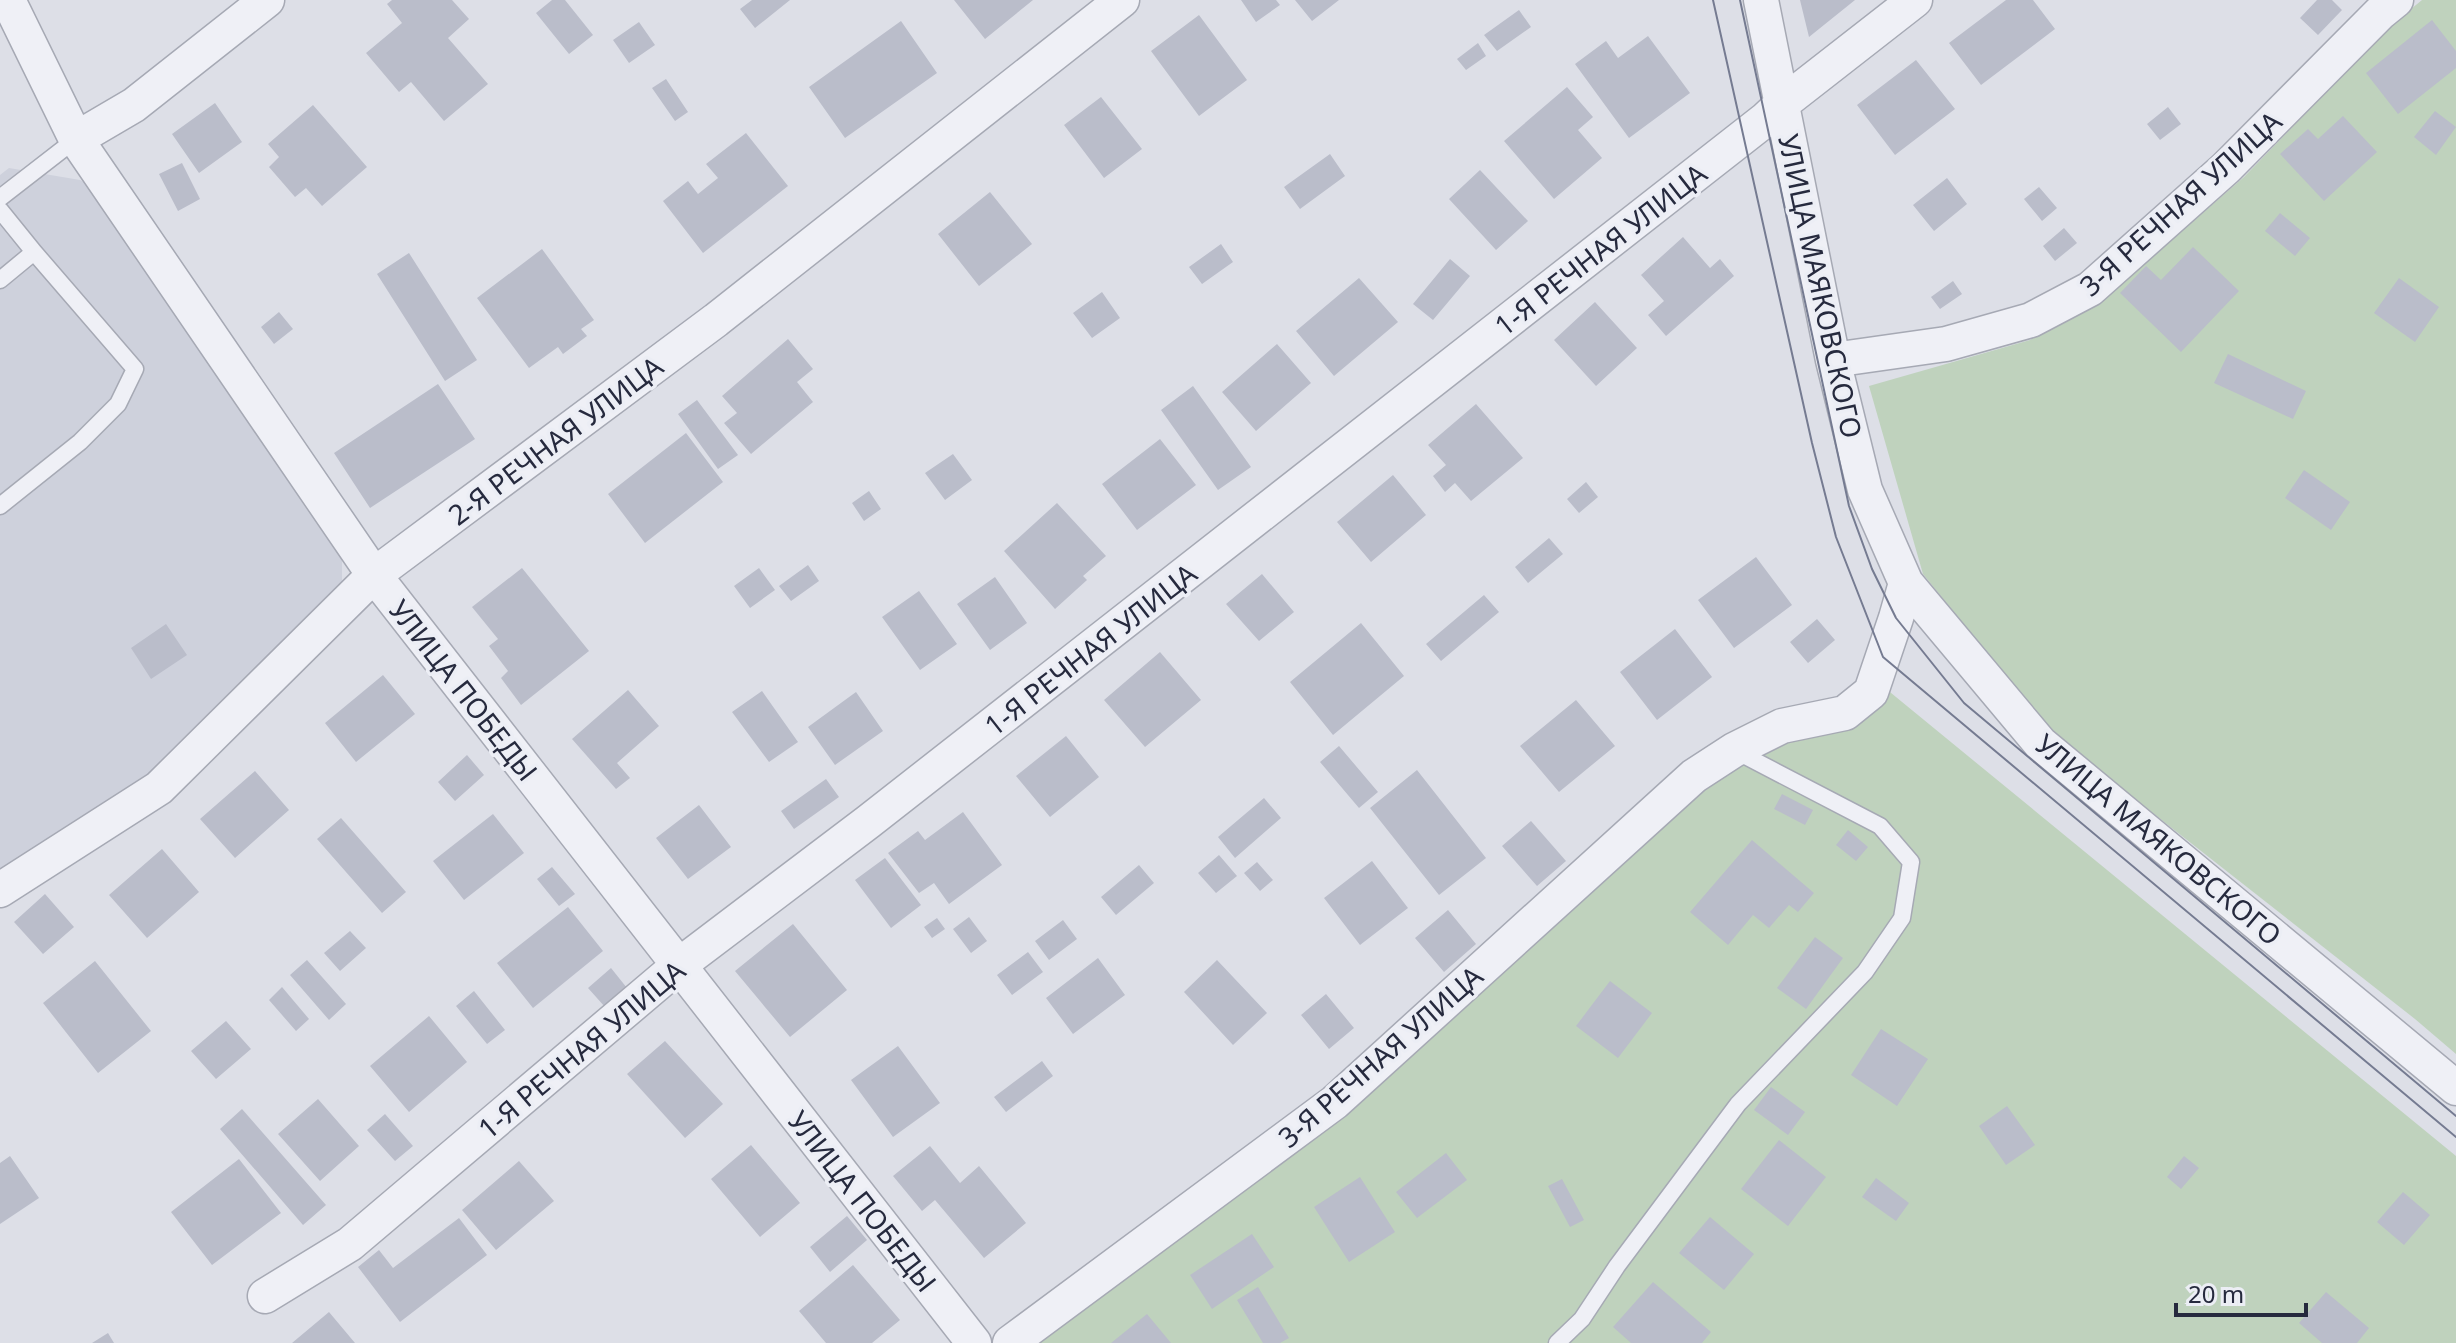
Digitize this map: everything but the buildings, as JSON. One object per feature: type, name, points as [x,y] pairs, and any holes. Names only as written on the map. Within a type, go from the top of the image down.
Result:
[{"type":"street","name":"УЛИЦА ПОБЕДЫ","points":[[8,0],[76,139],[374,575],[974,1343]]},
{"type":"street","points":[[76,139],[134,105],[267,0]]},
{"type":"street","name":"2-Я РЕЧНАЯ УЛИЦА","points":[[0,890],[159,788],[374,575],[716,320],[1122,0]]},
{"type":"street","name":"УЛИЦА МАЯКОВСКОГО","points":[[1761,0],[1833,360],[1865,490],[1906,583],[2040,743],[2456,1088]]},
{"type":"street","name":"1-Я РЕЧНАЯ УЛИЦА","points":[[265,1296],[350,1244],[678,966],[868,822],[1915,0]]},
{"type":"street","name":"3-Я РЕЧНАЯ УЛИЦА","points":[[1833,360],[1946,344],[2031,320],[2090,289],[2226,168],[2396,0]]},
{"type":"street","name":"3-Я РЕЧНАЯ УЛИЦА","points":[[1010,1343],[1335,1102],[1694,776],[1734,750],[1782,726],[1845,713],[1871,692],[1906,583]]},
{"type":"lane","points":[[0,198],[76,139]]},
{"type":"lane","points":[[0,210],[135,369],[118,404],[80,442],[0,506]]},
{"type":"lane","points":[[0,280],[34,252]]},
{"type":"lane","points":[[1557,1343],[1582,1319],[1617,1266],[1738,1104],[1865,972],[1902,918],[1911,862],[1880,826],[1734,750]]},
{"type":"shaded area","points":[[9,168],[80,180],[97,189],[342,547],[342,588],[141,786],[0,877],[0,175]]},
{"type":"green space","points":[[2422,0],[2456,0],[2456,1054],[2052,734],[1923,574],[1869,386],[2030,340],[2104,299],[2244,177],[2388,28]]},
{"type":"green space","points":[[1885,688],[2456,1156],[2456,1343],[1035,1343],[1702,783]]},
{"type":"tram line","points":[[1713,0],[1812,443],[1836,537],[1883,657],[2456,1137]]},
{"type":"tram line","points":[[1740,0],[1849,506],[1872,569],[1896,618],[1964,703],[2456,1116]]}]
